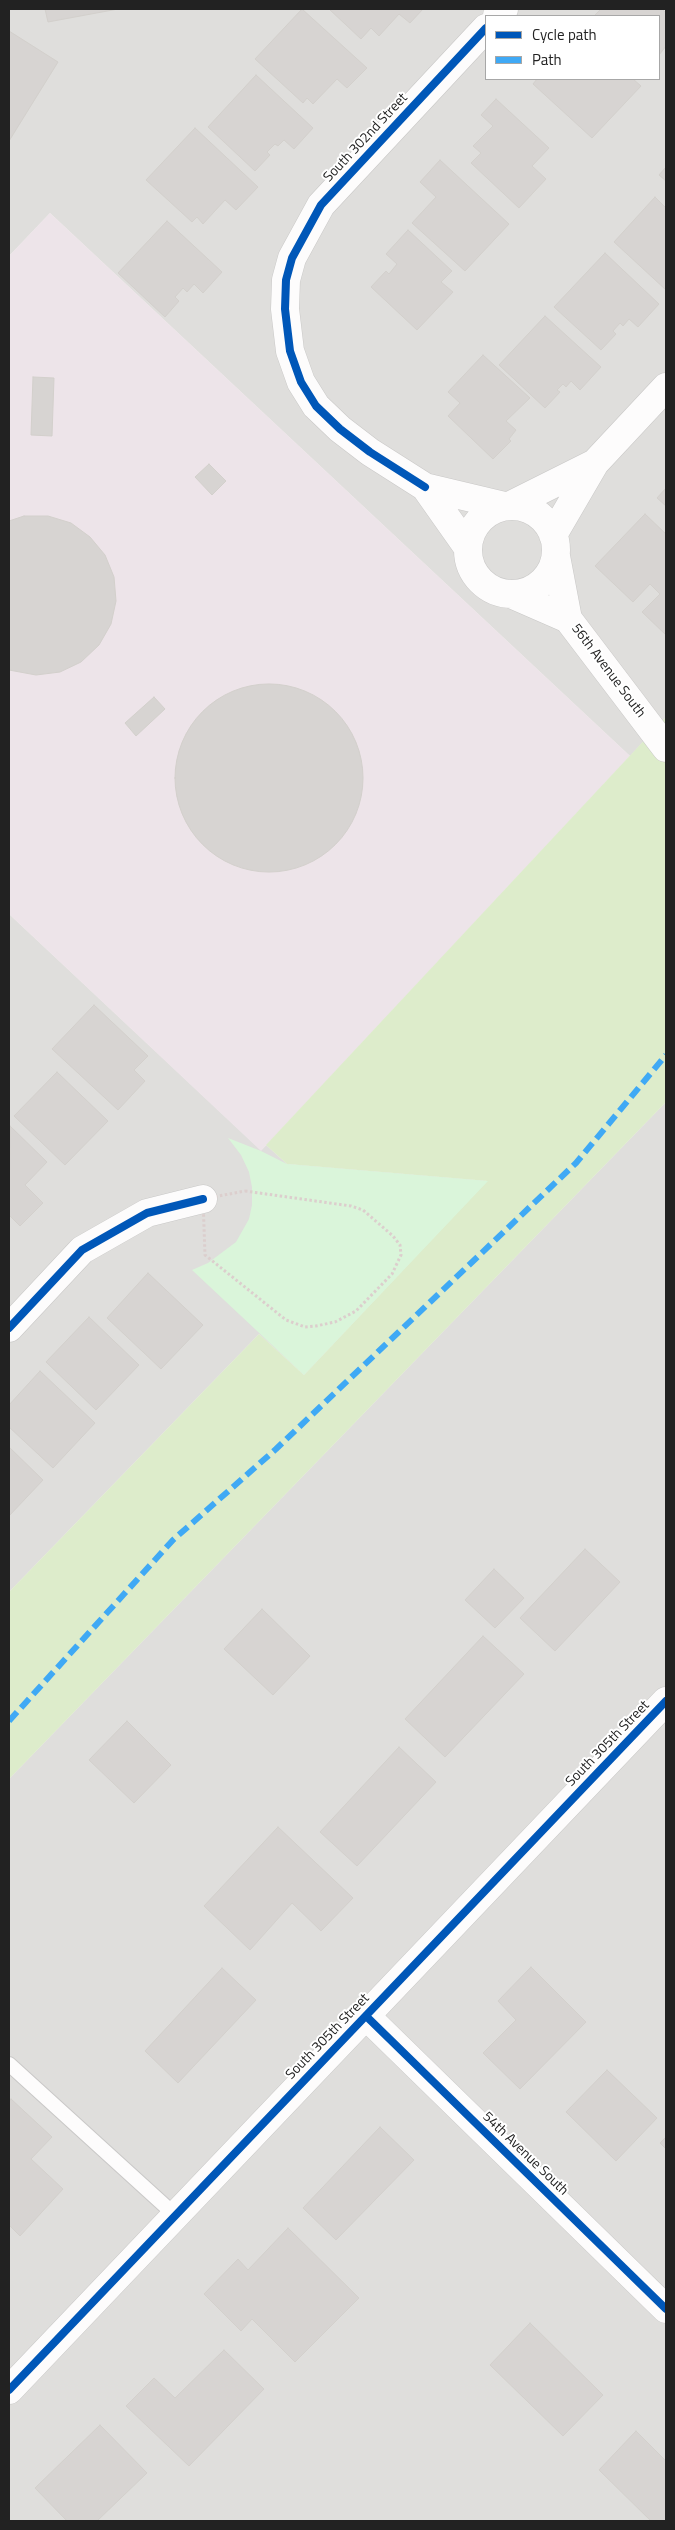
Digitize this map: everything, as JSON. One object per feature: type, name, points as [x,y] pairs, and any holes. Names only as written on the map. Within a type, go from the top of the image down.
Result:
[{"type":"street","name":"South 302nd Street","points":[[286,280],[299,244],[321,205],[485,29]]},
{"type":"street","name":"56th Avenue South","points":[[286,280],[285,308],[290,351],[301,382],[316,406],[340,429],[370,452],[425,487],[508,506],[526,507],[540,514],[550,526],[568,619],[666,748]]},
{"type":"street","points":[[513,595],[529,592],[542,583],[551,571],[555,546],[595,463],[666,386]]},
{"type":"street","points":[[468,548],[472,529],[482,516],[495,508],[508,506],[595,463]]},
{"type":"street","name":"56th Avenue South","points":[[425,487],[468,548],[468,559],[474,573],[484,585],[497,592],[513,595],[568,619]]},
{"type":"street","points":[[9,1328],[82,1250],[147,1212],[203,1199]]},
{"type":"street","name":"South 305th Street","points":[[9,2390],[666,1701]]},
{"type":"street","name":"54th Avenue South","points":[[366,2016],[666,2309]]},
{"type":"lane","points":[[9,2064],[175,2215]]},
{"type":"path","points":[[245,1191],[351,1206],[363,1210],[392,1236],[400,1245],[401,1255],[392,1274],[356,1310],[335,1322],[305,1327],[286,1320],[205,1255],[203,1199],[245,1191]]},
{"type":"shaded area","points":[[9,9],[666,9],[666,717],[630,756],[50,213],[9,256]]},
{"type":"shaded area","points":[[50,213],[630,756],[261,1151],[9,914],[9,256]]},
{"type":"shaded area","points":[[9,914],[261,1150],[266,1145],[287,1164],[488,1181],[304,1375],[259,1334],[9,1592]]},
{"type":"shaded area","points":[[666,1102],[666,2521],[9,2521],[9,1779]]},
{"type":"green space","points":[[666,717],[666,1102],[9,1779],[9,1592],[259,1334],[304,1375],[487,1181],[287,1164],[266,1145]]},
{"type":"green space","points":[[228,1138],[287,1164],[488,1181],[304,1375],[192,1270],[208,1263],[236,1242],[249,1219],[252,1205],[252,1187],[249,1172],[241,1155]]},
{"type":"building","points":[[45,9],[118,9],[48,22]]},
{"type":"building","points":[[302,9],[367,68],[347,88],[337,79],[313,104],[307,98],[303,103],[255,59]]},
{"type":"building","points":[[329,9],[423,9],[410,23],[399,14],[379,36],[371,28],[361,39]]},
{"type":"building","points":[[601,9],[662,9],[666,13],[666,46],[660,54],[660,15],[595,15]]},
{"type":"building","points":[[9,31],[58,62],[9,141]]},
{"type":"building","points":[[256,75],[313,128],[294,149],[284,140],[278,146],[275,144],[267,152],[270,155],[255,171],[208,127]]},
{"type":"building","points":[[536,80],[634,80],[641,86],[592,138],[533,84]]},
{"type":"building","points":[[496,99],[549,148],[532,166],[546,179],[519,208],[471,163],[481,153],[473,146],[493,126],[481,115]]},
{"type":"building","points":[[195,128],[258,187],[236,210],[225,200],[203,224],[197,217],[192,222],[146,180]]},
{"type":"building","points":[[440,160],[509,224],[465,271],[412,223],[436,197],[420,182]]},
{"type":"building","points":[[666,167],[666,181],[659,175]]},
{"type":"building","points":[[655,197],[666,208],[666,290],[614,242]]},
{"type":"building","points":[[167,221],[222,272],[203,293],[194,284],[187,292],[183,288],[175,297],[179,301],[165,317],[118,273]]},
{"type":"building","points":[[408,230],[452,271],[441,282],[453,292],[417,330],[371,287],[386,271],[389,274],[397,264],[386,254]]},
{"type":"building","points":[[605,253],[659,304],[638,327],[629,319],[623,326],[620,323],[613,331],[616,334],[601,350],[554,307]]},
{"type":"building","points":[[545,316],[601,367],[580,390],[571,381],[566,387],[563,384],[557,390],[560,392],[545,408],[499,365]]},
{"type":"building","points":[[483,355],[530,398],[506,421],[516,430],[509,439],[511,441],[493,459],[448,416],[460,403],[448,392]]},
{"type":"building","points":[[33,377],[54,378],[52,436],[31,435]]},
{"type":"building","points":[[209,464],[226,481],[212,495],[195,477]]},
{"type":"building","points":[[666,488],[666,506],[657,498]]},
{"type":"building","points":[[645,514],[666,534],[666,635],[642,612],[660,594],[650,584],[633,602],[595,566]]},
{"type":"building","points":[[24,516],[48,516],[71,523],[90,537],[105,555],[114,577],[116,601],[111,624],[99,645],[81,662],[60,672],[36,675],[9,670],[9,521]]},
{"type":"building","points":[[260,684],[278,684],[305,691],[336,711],[356,742],[363,769],[363,787],[356,814],[336,845],[305,865],[278,872],[260,872],[242,868],[225,861],[209,851],[196,838],[186,822],[179,805],[175,787],[175,769],[179,751],[186,734],[196,718],[209,705],[225,695],[242,688]]},
{"type":"building","points":[[154,697],[165,709],[136,736],[125,723]]},
{"type":"building","points":[[94,1005],[148,1056],[134,1070],[145,1081],[118,1110],[52,1049]]},
{"type":"building","points":[[57,1072],[108,1121],[65,1165],[14,1116]]},
{"type":"building","points":[[10,1126],[47,1162],[25,1185],[43,1203],[20,1226],[9,1215]]},
{"type":"building","points":[[148,1273],[203,1325],[161,1369],[107,1318]]},
{"type":"building","points":[[89,1317],[139,1365],[96,1410],[46,1362]]},
{"type":"building","points":[[40,1371],[95,1423],[53,1468],[9,1427],[9,1405]]},
{"type":"building","points":[[9,1447],[43,1480],[9,1516]]},
{"type":"building","points":[[585,1549],[620,1582],[555,1651],[520,1618]]},
{"type":"building","points":[[494,1569],[524,1598],[495,1628],[465,1600]]},
{"type":"building","points":[[262,1609],[310,1656],[273,1695],[224,1649]]},
{"type":"building","points":[[483,1636],[524,1674],[445,1757],[405,1719]]},
{"type":"building","points":[[127,1721],[171,1765],[134,1803],[89,1760]]},
{"type":"building","points":[[399,1747],[436,1782],[357,1866],[320,1832]]},
{"type":"building","points":[[278,1827],[353,1898],[321,1931],[292,1903],[250,1950],[204,1906]]},
{"type":"building","points":[[531,1967],[586,2022],[520,2089],[483,2053],[516,2020],[498,2001]]},
{"type":"building","points":[[222,1968],[256,2000],[178,2083],[145,2051]]},
{"type":"building","points":[[607,2070],[657,2118],[616,2161],[566,2112]]},
{"type":"building","points":[[11,2099],[52,2137],[31,2159],[63,2189],[20,2236],[9,2225],[9,2102]]},
{"type":"building","points":[[380,2127],[414,2160],[336,2240],[303,2208]]},
{"type":"building","points":[[666,2137],[666,2149],[660,2143]]},
{"type":"building","points":[[288,2228],[359,2298],[295,2362],[252,2319],[241,2331],[204,2294],[238,2259],[248,2270]]},
{"type":"building","points":[[530,2323],[603,2395],[563,2436],[490,2365]]},
{"type":"building","points":[[224,2350],[264,2389],[189,2466],[126,2406],[154,2378],[175,2398]]},
{"type":"building","points":[[100,2425],[147,2473],[97,2521],[67,2521],[35,2488]]},
{"type":"building","points":[[636,2431],[666,2461],[666,2521],[651,2521],[599,2470]]},
{"type":"marked path","points":[[9,1721],[173,1540],[276,1449],[576,1163],[666,1055]]},
{"type":"cycle path","points":[[425,487],[370,452],[340,429],[316,406],[301,382],[290,351],[285,309],[286,280],[292,258],[321,205],[485,29]]},
{"type":"cycle path","points":[[9,1328],[82,1250],[147,1213],[203,1199]]},
{"type":"cycle path","points":[[9,2390],[666,1701]]},
{"type":"cycle path","points":[[366,2016],[666,2309]]}]
